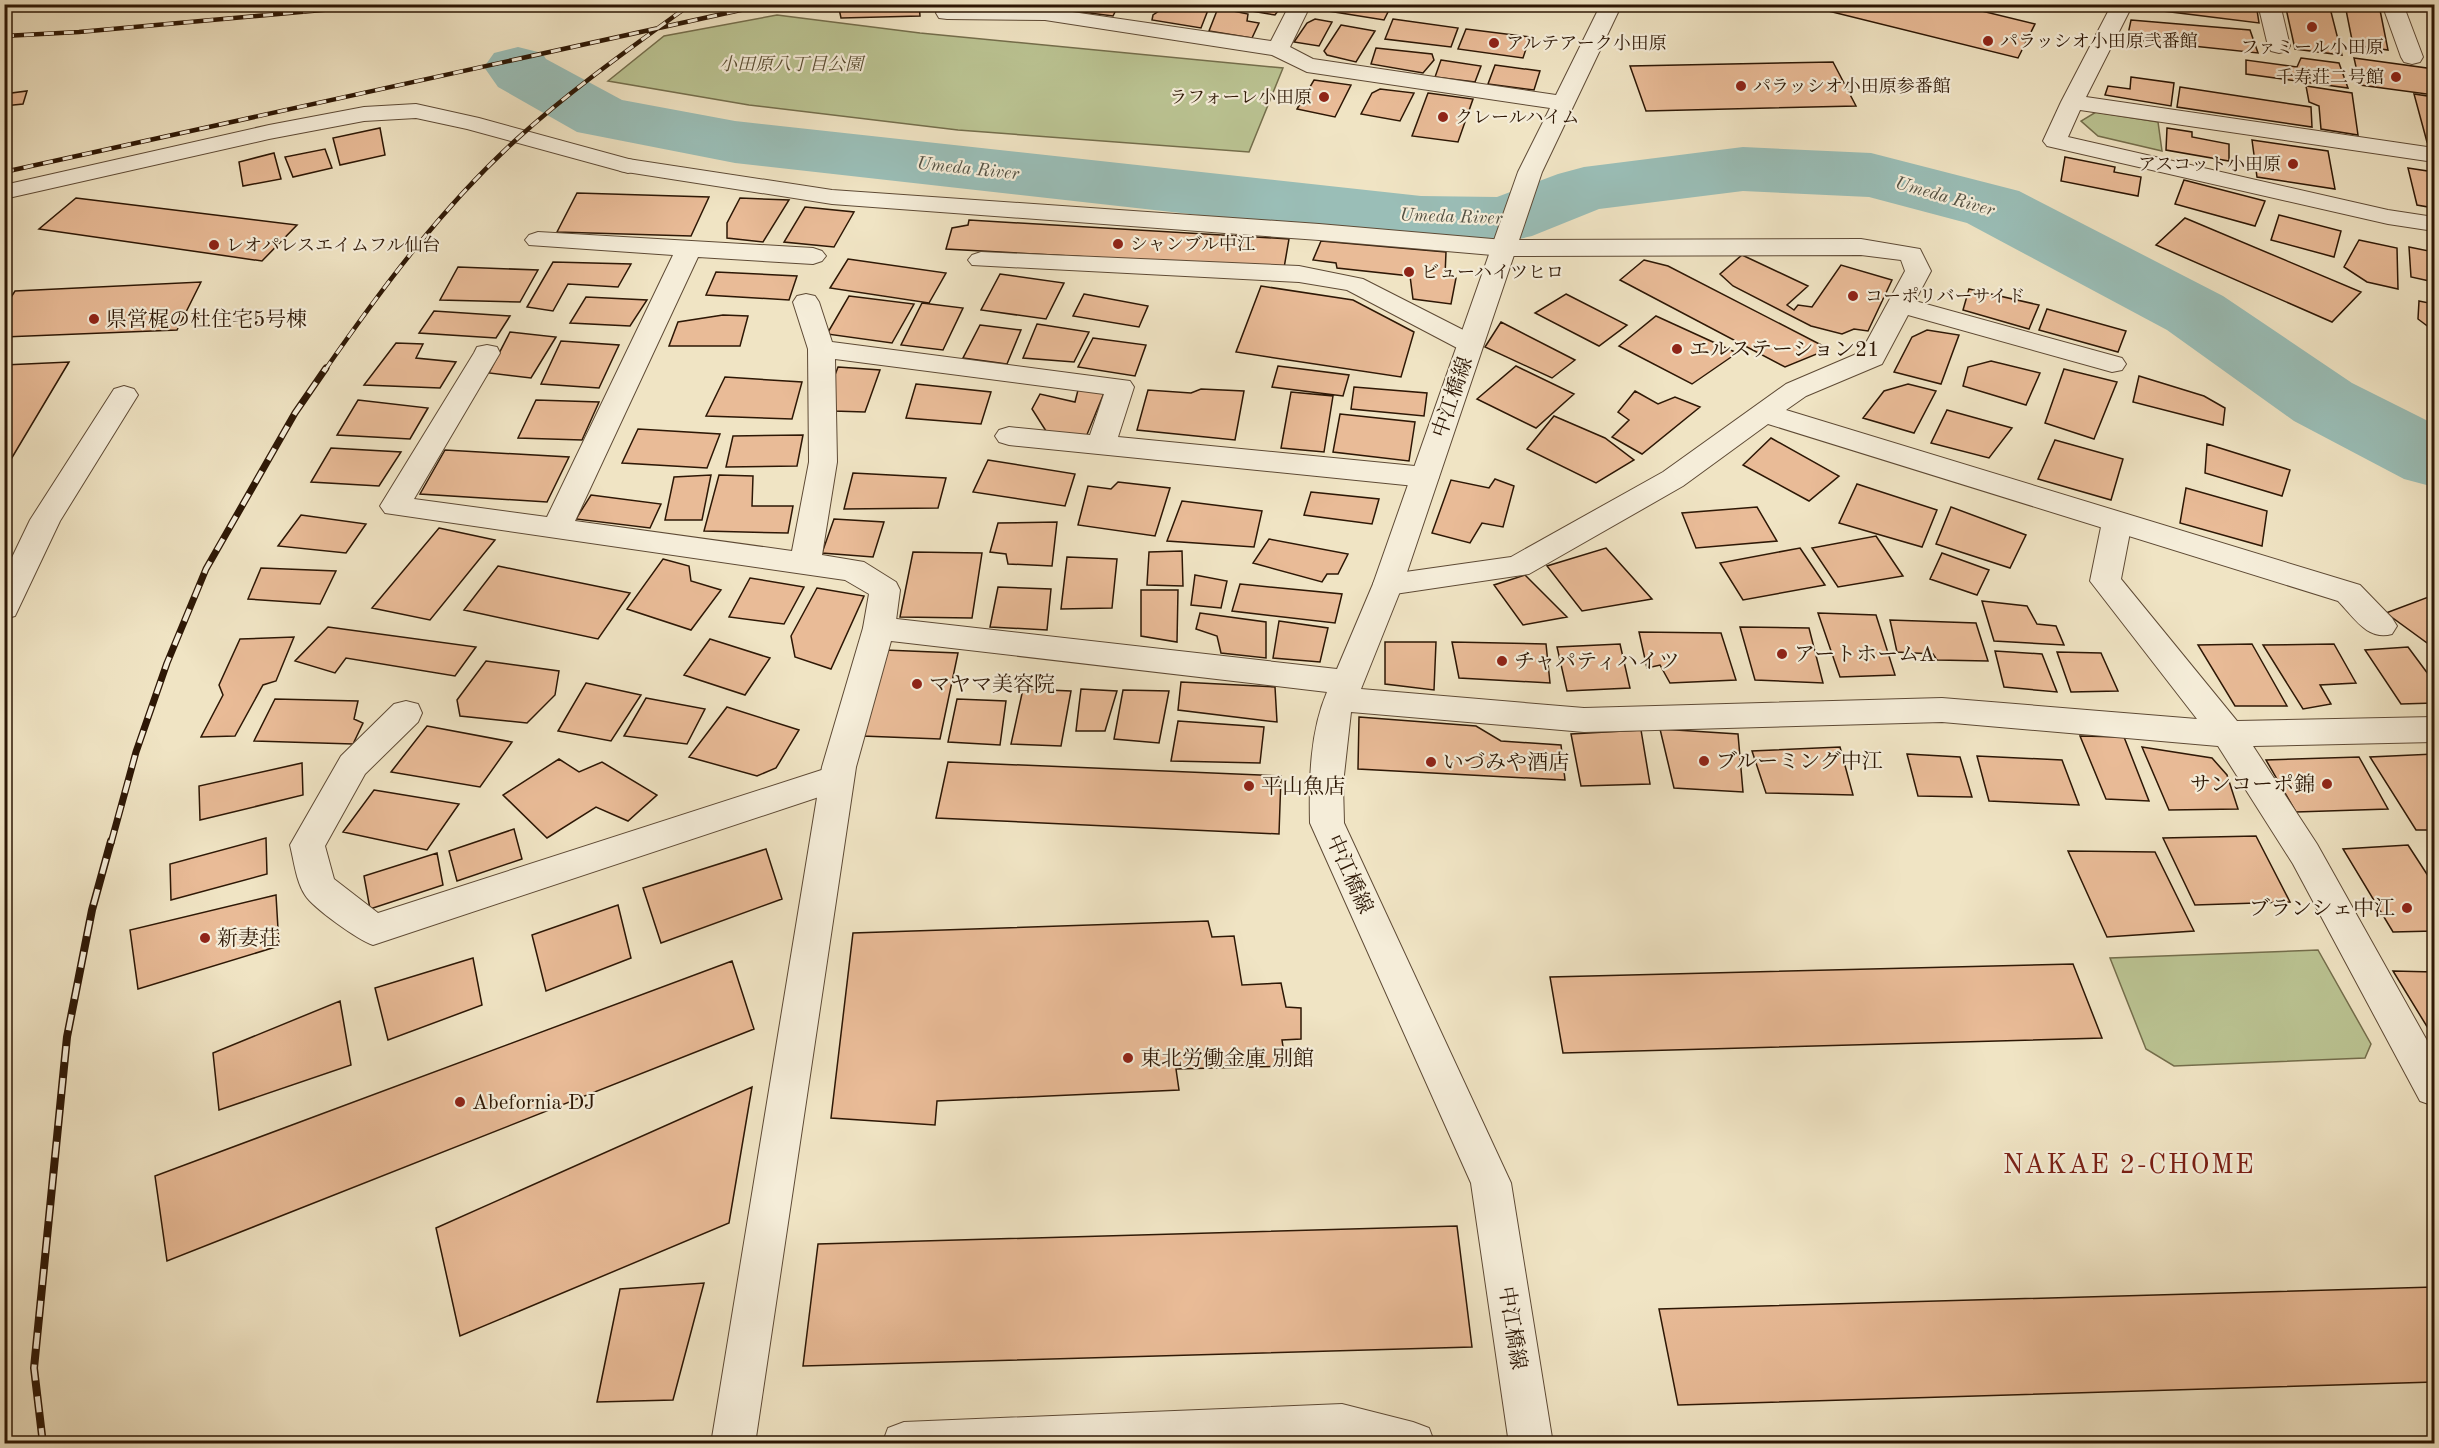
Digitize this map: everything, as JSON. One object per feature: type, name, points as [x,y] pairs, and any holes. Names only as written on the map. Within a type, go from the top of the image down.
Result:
[{"type":"street","points":[[1129,27],[1144,4]]},
{"type":"street","points":[[1278,49],[1301,4]]},
{"type":"street","points":[[947,13],[1045,14],[1278,49],[1307,64],[1564,103],[1612,4]]},
{"type":"street","points":[[2123,4],[2072,102],[2055,141],[2388,217],[2434,224]]},
{"type":"street","points":[[2269,4],[2279,46]]},
{"type":"street","points":[[2391,4],[2412,57]]},
{"type":"street","points":[[2072,102],[2434,154]]},
{"type":"street","name":"中江橋線","points":[[1532,1443],[1491,1183],[1327,823],[1326,784],[1335,712],[1388,584],[1530,172],[1564,103]]},
{"type":"street","points":[[4,192],[269,132],[364,114],[416,111],[471,123],[628,166],[832,197],[1319,232],[1506,242],[1861,247],[1911,254],[1918,271],[1872,358],[1796,390],[1673,479],[1518,567],[1388,584]]},
{"type":"street","points":[[538,240],[813,256]]},
{"type":"street","points":[[557,528],[689,248]]},
{"type":"street","points":[[981,260],[1299,274],[1354,284],[1470,344]]},
{"type":"street","points":[[805,564],[823,462],[821,349],[806,302]]},
{"type":"street","points":[[1900,305],[2112,364]]},
{"type":"street","points":[[821,349],[1120,387],[1101,445]]},
{"type":"street","points":[[487,353],[395,506],[853,570],[885,590],[879,628],[837,778],[733,1443]]},
{"type":"street","points":[[4,608],[45,520],[124,395]]},
{"type":"street","points":[[1764,413],[2349,593],[2381,626]]},
{"type":"street","points":[[1009,436],[1425,477]]},
{"type":"street","points":[[2117,522],[2105,581],[2228,734],[2305,854],[2434,1089]]},
{"type":"street","points":[[879,628],[1344,691],[1584,720],[1942,710],[2228,734],[2434,729]]},
{"type":"street","points":[[406,713],[353,765],[308,845],[319,887],[373,930],[837,778]]},
{"type":"street","points":[[904,1443],[1342,1426],[1413,1443]]},
{"type":"green space","name":"小田原八丁目公園","points":[[777,15],[920,33],[1283,68],[1249,152],[958,130],[749,105],[608,81],[664,36]]},
{"type":"green space","points":[[2096,112],[2158,122],[2162,151],[2098,136],[2081,121]]},
{"type":"green space","points":[[2318,950],[2371,1044],[2365,1058],[2174,1066],[2146,1049],[2110,958]]},
{"type":"building","points":[[838,4],[919,4],[920,16],[841,18]]},
{"type":"building","points":[[1065,4],[1119,4],[1113,16],[1066,10]]},
{"type":"building","points":[[1224,4],[1283,4],[1275,15],[1222,6]]},
{"type":"building","points":[[1319,4],[1392,4],[1384,20],[1322,10]]},
{"type":"building","points":[[1433,4],[1489,4],[1487,11]]},
{"type":"building","name":"パラッシオ小田原弐番館","points":[[1800,4],[1953,4],[2035,24],[2018,58]]},
{"type":"building","points":[[2148,4],[2256,4],[2259,23],[2147,9]]},
{"type":"building","name":"ファミール小田原","points":[[2285,4],[2329,4],[2342,55],[2295,49]]},
{"type":"building","points":[[2345,5],[2380,10],[2388,50],[2353,45]]},
{"type":"building","points":[[1177,6],[1208,10],[1201,28],[1152,20],[1153,15],[1162,9],[1173,9]]},
{"type":"building","points":[[1218,8],[1248,14],[1247,21],[1259,23],[1252,38],[1209,31]]},
{"type":"building","points":[[1315,19],[1332,22],[1319,46],[1294,42],[1307,23]]},
{"type":"building","name":"アルテアーク小田原","points":[[1393,19],[1458,28],[1451,47],[1385,39]]},
{"type":"building","points":[[2131,20],[2250,30],[2258,53],[2127,39]]},
{"type":"building","points":[[1341,25],[1375,31],[1356,62],[1327,55],[1324,51]]},
{"type":"building","name":"アルテアーク小田原","points":[[1466,29],[1530,37],[1523,58],[1458,49]]},
{"type":"building","points":[[1376,48],[1432,54],[1434,60],[1423,73],[1371,64]]},
{"type":"building","points":[[2301,58],[2339,63],[2348,88],[2246,74],[2246,60],[2297,67]]},
{"type":"building","name":"千寿荘二号館","points":[[2354,58],[2434,69],[2434,95],[2360,85]]},
{"type":"building","points":[[1441,60],[1481,66],[1475,82],[1435,77]]},
{"type":"building","name":"パラッシオ小田原参番館","points":[[1833,62],[1856,106],[1646,111],[1630,66]]},
{"type":"building","points":[[1495,65],[1540,71],[1534,90],[1488,84]]},
{"type":"building","points":[[2131,77],[2174,83],[2171,106],[2105,95],[2108,86],[2130,89]]},
{"type":"building","name":"ラフォーレ小田原","points":[[1314,80],[1351,85],[1335,117],[1297,109]]},
{"type":"building","points":[[2306,86],[2352,93],[2358,135],[2321,129],[2319,106],[2309,102]]},
{"type":"building","points":[[2180,87],[2311,107],[2312,127],[2177,107]]},
{"type":"building","points":[[1380,89],[1414,93],[1400,121],[1361,114],[1372,93]]},
{"type":"building","points":[[27,91],[23,104],[4,106],[4,94]]},
{"type":"building","name":"クレールハイム","points":[[1428,93],[1473,99],[1458,142],[1412,136]]},
{"type":"building","points":[[2414,94],[2434,97],[2434,143],[2427,142]]},
{"type":"building","points":[[380,128],[385,155],[340,165],[333,138]]},
{"type":"building","points":[[2167,128],[2192,132],[2192,137],[2229,144],[2229,161],[2166,150]]},
{"type":"building","name":"アスコット小田原","points":[[2252,140],[2328,151],[2335,189],[2257,177]]},
{"type":"building","points":[[325,149],[332,168],[293,177],[285,157]]},
{"type":"building","points":[[274,153],[281,179],[243,186],[239,162]]},
{"type":"building","points":[[2065,157],[2115,167],[2114,172],[2141,177],[2138,196],[2061,181]]},
{"type":"building","points":[[2408,168],[2434,172],[2434,208],[2417,205]]},
{"type":"building","points":[[2184,180],[2265,201],[2255,226],[2175,204]]},
{"type":"building","points":[[577,193],[709,197],[691,236],[557,232]]},
{"type":"building","name":"レオパレスエイムフル仙台","points":[[76,198],[297,225],[262,261],[39,229]]},
{"type":"building","points":[[740,198],[789,200],[763,242],[727,238],[727,223]]},
{"type":"building","points":[[805,207],[854,212],[834,247],[784,242]]},
{"type":"building","points":[[2279,215],[2341,231],[2334,257],[2271,240]]},
{"type":"building","points":[[2185,218],[2361,292],[2332,322],[2156,245]]},
{"type":"building","name":"シャンブル中江","points":[[969,220],[1289,239],[1284,268],[946,249],[952,228],[968,225]]},
{"type":"building","points":[[2359,240],[2397,248],[2398,289],[2367,282],[2344,267]]},
{"type":"building","name":"ビューハイツヒロ","points":[[1321,241],[1446,252],[1445,276],[1456,278],[1451,304],[1413,299],[1410,276],[1337,268],[1336,263],[1313,260]]},
{"type":"building","points":[[2409,247],[2434,252],[2434,282],[2411,277]]},
{"type":"building","name":"コーポリバーサイド","points":[[1742,255],[1808,286],[1787,305],[1794,310],[1798,305],[1812,307],[1841,265],[1892,280],[1868,331],[1854,329],[1842,334],[1811,326],[1733,286],[1720,274]]},
{"type":"building","points":[[848,259],[946,273],[929,303],[830,288]]},
{"type":"building","points":[[1644,260],[1668,266],[1829,349],[1785,367],[1620,280]]},
{"type":"building","points":[[553,262],[631,264],[618,287],[568,284],[553,311],[527,307]]},
{"type":"building","points":[[458,267],[538,270],[520,302],[440,300]]},
{"type":"building","points":[[716,272],[797,276],[789,300],[706,295]]},
{"type":"building","points":[[1000,274],[1064,283],[1046,319],[981,310]]},
{"type":"building","name":"県営梶の杜住宅5号棟","points":[[201,282],[177,330],[4,337],[4,308],[15,291]]},
{"type":"building","points":[[1261,286],[1353,300],[1414,332],[1401,377],[1236,352]]},
{"type":"building","points":[[1969,289],[2039,305],[2029,329],[1963,310]]},
{"type":"building","points":[[1084,294],[1148,306],[1139,327],[1073,316]]},
{"type":"building","points":[[1566,294],[1627,325],[1599,346],[1535,313]]},
{"type":"building","points":[[849,296],[914,304],[892,343],[827,334]]},
{"type":"building","points":[[586,297],[647,300],[630,326],[570,323]]},
{"type":"building","points":[[2419,301],[2434,304],[2434,331],[2418,319]]},
{"type":"building","points":[[922,303],[963,308],[943,350],[901,345]]},
{"type":"building","points":[[2047,309],[2126,331],[2118,352],[2039,330]]},
{"type":"building","points":[[434,311],[510,316],[496,338],[419,333]]},
{"type":"building","points":[[723,315],[748,316],[740,346],[669,346],[678,322]]},
{"type":"building","name":"エルステーション21","points":[[1656,316],[1737,353],[1692,384],[1619,346]]},
{"type":"building","points":[[1501,322],[1575,360],[1552,378],[1485,347]]},
{"type":"building","points":[[1037,324],[1089,332],[1074,362],[1023,358]]},
{"type":"building","points":[[980,325],[1021,330],[1007,364],[963,358]]},
{"type":"building","points":[[1927,330],[1959,335],[1941,384],[1894,372],[1912,337]]},
{"type":"building","points":[[510,332],[556,337],[531,378],[489,373]]},
{"type":"building","points":[[1093,338],[1146,345],[1135,376],[1078,367]]},
{"type":"building","points":[[561,341],[619,345],[599,388],[541,384]]},
{"type":"building","points":[[396,343],[423,344],[416,358],[456,362],[440,388],[364,385]]},
{"type":"building","points":[[1991,361],[2040,373],[2026,405],[1963,386],[1968,367]]},
{"type":"building","points":[[69,362],[4,471],[4,365]]},
{"type":"building","points":[[1278,366],[1349,375],[1343,396],[1272,387]]},
{"type":"building","points":[[1516,366],[1574,394],[1536,428],[1477,399]]},
{"type":"building","points":[[838,367],[880,370],[865,412],[833,411],[829,391]]},
{"type":"building","points":[[2064,369],[2117,382],[2094,439],[2045,423]]},
{"type":"building","points":[[2139,376],[2204,396],[2225,408],[2223,425],[2133,402]]},
{"type":"building","points":[[725,377],[802,382],[792,419],[706,416]]},
{"type":"building","points":[[916,384],[991,392],[981,424],[906,418]]},
{"type":"building","points":[[1908,384],[1936,391],[1914,433],[1863,418],[1884,391]]},
{"type":"building","points":[[1354,387],[1427,393],[1424,416],[1351,409]]},
{"type":"building","points":[[1201,389],[1244,391],[1235,440],[1137,430],[1148,390],[1191,393]]},
{"type":"building","points":[[1078,390],[1104,393],[1086,437],[1046,431],[1032,409],[1040,394],[1075,402]]},
{"type":"building","points":[[1635,391],[1658,404],[1675,397],[1700,407],[1642,454],[1612,437],[1629,420],[1618,412]]},
{"type":"building","points":[[1291,392],[1333,396],[1324,452],[1281,448]]},
{"type":"building","points":[[358,400],[428,408],[410,439],[337,435]]},
{"type":"building","points":[[536,400],[599,402],[582,440],[518,438]]},
{"type":"building","points":[[1947,410],[2012,428],[1989,458],[1931,443]]},
{"type":"building","points":[[1340,414],[1415,422],[1409,461],[1333,452]]},
{"type":"building","points":[[1554,416],[1605,438],[1634,460],[1596,483],[1527,449]]},
{"type":"building","points":[[638,429],[720,434],[707,468],[622,463]]},
{"type":"building","points":[[803,435],[797,466],[726,467],[733,436]]},
{"type":"building","points":[[1771,438],[1839,476],[1809,501],[1743,465]]},
{"type":"building","points":[[2055,440],[2123,459],[2111,500],[2038,479]]},
{"type":"building","points":[[2207,444],[2290,470],[2282,496],[2205,473]]},
{"type":"building","points":[[331,448],[401,452],[379,486],[311,482]]},
{"type":"building","points":[[445,450],[569,457],[547,502],[420,494]]},
{"type":"building","points":[[988,460],[1075,474],[1065,506],[973,492]]},
{"type":"building","points":[[853,473],[946,478],[938,508],[844,509]]},
{"type":"building","points":[[711,475],[702,520],[665,520],[674,477]]},
{"type":"building","points":[[719,475],[753,476],[752,506],[793,506],[788,533],[704,531]]},
{"type":"building","points":[[1495,479],[1514,486],[1503,527],[1482,523],[1470,543],[1432,533],[1451,480],[1489,488]]},
{"type":"building","points":[[1118,482],[1170,488],[1155,536],[1078,525],[1088,486],[1111,489]]},
{"type":"building","points":[[1857,484],[1937,510],[1922,547],[1839,523]]},
{"type":"building","points":[[2186,488],[2267,511],[2262,546],[2180,523]]},
{"type":"building","points":[[1311,492],[1379,499],[1372,524],[1304,515]]},
{"type":"building","points":[[591,495],[661,504],[650,528],[576,519]]},
{"type":"building","points":[[1182,501],[1262,511],[1254,547],[1167,541]]},
{"type":"building","points":[[1757,507],[1777,541],[1696,548],[1682,513]]},
{"type":"building","points":[[1951,507],[2026,535],[2010,568],[1936,544]]},
{"type":"building","points":[[301,515],[366,524],[346,553],[278,546]]},
{"type":"building","points":[[834,519],[884,522],[873,557],[822,553]]},
{"type":"building","points":[[1057,522],[1052,566],[1008,564],[1006,554],[990,552],[998,523]]},
{"type":"building","points":[[439,528],[495,540],[430,620],[372,608]]},
{"type":"building","points":[[1876,536],[1903,576],[1838,587],[1812,548]]},
{"type":"building","points":[[1269,539],[1348,554],[1338,574],[1327,574],[1322,582],[1253,563]]},
{"type":"building","points":[[1606,548],[1652,599],[1582,611],[1547,566]]},
{"type":"building","points":[[1800,548],[1825,585],[1743,600],[1720,563]]},
{"type":"building","points":[[1182,551],[1183,586],[1147,585],[1149,552]]},
{"type":"building","points":[[913,552],[982,553],[972,618],[900,617]]},
{"type":"building","points":[[1942,553],[1989,570],[1977,595],[1930,579]]},
{"type":"building","points":[[1067,557],[1117,559],[1112,608],[1061,609]]},
{"type":"building","points":[[663,559],[689,566],[691,581],[721,590],[691,630],[627,609]]},
{"type":"building","points":[[498,566],[630,593],[598,639],[464,610]]},
{"type":"building","points":[[261,568],[336,571],[320,604],[248,599]]},
{"type":"building","points":[[1195,575],[1227,581],[1221,608],[1191,605]]},
{"type":"building","points":[[1525,575],[1567,617],[1523,625],[1494,585]]},
{"type":"building","points":[[750,578],[804,587],[784,624],[729,617]]},
{"type":"building","points":[[1240,584],[1342,594],[1335,623],[1232,611]]},
{"type":"building","points":[[998,587],[1051,589],[1047,630],[990,627]]},
{"type":"building","points":[[817,588],[864,596],[831,669],[795,657],[791,636]]},
{"type":"building","points":[[1141,590],[1178,590],[1177,642],[1141,636]]},
{"type":"building","points":[[2431,596],[2434,599],[2434,648],[2386,613]]},
{"type":"building","points":[[1982,601],[2027,606],[2037,624],[2056,626],[2064,645],[1994,641]]},
{"type":"building","points":[[1200,613],[1266,622],[1266,658],[1221,653],[1217,636],[1196,629]]},
{"type":"building","points":[[1818,613],[1876,615],[1895,675],[1840,677]]},
{"type":"building","points":[[1890,620],[1976,623],[1988,661],[1937,660],[1933,654],[1897,652]]},
{"type":"building","points":[[1279,621],[1328,628],[1320,662],[1273,658]]},
{"type":"building","points":[[328,627],[476,647],[455,676],[346,658],[335,673],[295,661]]},
{"type":"building","name":"アートホームA","points":[[1740,627],[1809,628],[1823,683],[1755,680]]},
{"type":"building","points":[[1639,632],[1721,633],[1736,680],[1670,683],[1660,665],[1647,668]]},
{"type":"building","points":[[294,637],[276,681],[263,685],[235,736],[201,737],[223,695],[219,685],[240,639]]},
{"type":"building","points":[[710,639],[770,658],[745,695],[684,675]]},
{"type":"building","points":[[1385,642],[1436,642],[1434,690],[1385,684]]},
{"type":"building","name":"チャパティハイツ","points":[[1452,642],[1546,644],[1550,683],[1459,678]]},
{"type":"building","points":[[1620,644],[1630,688],[1567,691],[1557,647]]},
{"type":"building","points":[[2252,644],[2287,706],[2235,706],[2198,645]]},
{"type":"building","points":[[2334,644],[2356,683],[2320,685],[2331,704],[2303,709],[2263,645]]},
{"type":"building","points":[[2408,647],[2434,682],[2434,703],[2401,704],[2365,650]]},
{"type":"building","points":[[884,650],[958,653],[940,739],[862,736]]},
{"type":"building","points":[[1995,651],[2042,654],[2057,692],[2004,687]]},
{"type":"building","points":[[2057,652],[2101,653],[2118,691],[2071,692]]},
{"type":"building","points":[[486,661],[559,671],[555,695],[527,723],[460,716],[457,700]]},
{"type":"building","points":[[1181,682],[1275,687],[1277,722],[1178,710]]},
{"type":"building","points":[[586,683],[641,695],[611,741],[558,731]]},
{"type":"building","points":[[1023,689],[1071,691],[1061,746],[1011,744]]},
{"type":"building","points":[[1081,689],[1117,691],[1105,731],[1076,731]]},
{"type":"building","points":[[1123,690],[1169,691],[1159,743],[1114,739]]},
{"type":"building","points":[[646,698],[705,709],[687,744],[624,736]]},
{"type":"building","points":[[275,699],[358,701],[354,719],[363,723],[353,744],[254,741]]},
{"type":"building","points":[[957,699],[1006,701],[1000,745],[948,742]]},
{"type":"building","points":[[727,707],[799,730],[776,768],[757,776],[689,757]]},
{"type":"building","points":[[1359,717],[1476,726],[1501,741],[1561,745],[1565,780],[1358,769]]},
{"type":"building","points":[[1178,721],[1264,727],[1260,763],[1171,761]]},
{"type":"building","points":[[427,726],[512,742],[480,787],[391,772]]},
{"type":"building","name":"ブルーミング中江","points":[[1660,729],[1738,734],[1743,792],[1674,788]]},
{"type":"building","points":[[1641,730],[1650,784],[1581,786],[1571,734]]},
{"type":"building","points":[[2080,736],[2124,737],[2149,801],[2106,799]]},
{"type":"building","points":[[1840,747],[1853,795],[1766,793],[1752,751]]},
{"type":"building","points":[[2142,747],[2212,758],[2227,775],[2238,809],[2169,810]]},
{"type":"building","points":[[1907,754],[1960,757],[1972,797],[1918,796]]},
{"type":"building","points":[[2434,754],[2434,830],[2416,830],[2370,757]]},
{"type":"building","points":[[1977,756],[2062,760],[2079,805],[1989,801]]},
{"type":"building","name":"サンコーポ錦","points":[[2359,757],[2388,809],[2296,812],[2266,760]]},
{"type":"building","points":[[559,759],[579,772],[602,762],[657,795],[628,821],[596,807],[547,838],[503,795]]},
{"type":"building","points":[[948,762],[1281,776],[1279,834],[936,818]]},
{"type":"building","points":[[302,763],[303,795],[200,820],[199,786]]},
{"type":"building","points":[[374,790],[459,804],[427,850],[343,832]]},
{"type":"building","points":[[514,829],[522,859],[457,881],[449,851]]},
{"type":"building","points":[[2256,836],[2290,902],[2195,905],[2163,838]]},
{"type":"building","points":[[266,838],[267,874],[171,900],[170,864]]},
{"type":"building","name":"ブランシェ中江","points":[[2408,845],[2434,885],[2434,931],[2393,932],[2343,849]]},
{"type":"building","points":[[766,849],[782,899],[661,943],[643,888]]},
{"type":"building","points":[[2068,851],[2155,852],[2194,931],[2107,937]]},
{"type":"building","points":[[437,853],[443,885],[370,909],[364,876]]},
{"type":"building","name":"新妻荘","points":[[276,895],[279,946],[138,989],[130,930]]},
{"type":"building","points":[[618,905],[631,958],[546,991],[532,935]]},
{"type":"building","points":[[1208,921],[1212,937],[1234,936],[1242,985],[1281,983],[1286,1007],[1301,1008],[1301,1039],[1282,1040],[1286,1066],[1176,1069],[1179,1090],[937,1101],[935,1125],[831,1118],[853,933]]},
{"type":"building","points":[[473,958],[482,1005],[388,1040],[375,988]]},
{"type":"building","name":"Abefornia DJ","points":[[732,961],[754,1029],[167,1261],[155,1176]]},
{"type":"building","points":[[2073,964],[2102,1038],[1563,1053],[1550,977]]},
{"type":"building","points":[[2393,971],[2434,972],[2434,1038]]},
{"type":"building","points":[[340,1001],[351,1065],[219,1110],[213,1053]]},
{"type":"building","points":[[752,1087],[729,1223],[460,1336],[436,1228]]},
{"type":"building","points":[[1457,1226],[1472,1347],[803,1366],[818,1244]]},
{"type":"building","points":[[704,1283],[673,1400],[597,1402],[620,1289]]},
{"type":"building","points":[[2434,1287],[2434,1382],[1678,1405],[1659,1309]]},
{"type":"waterway","name":"Umeda River","points":[[518,67],[522,73],[602,117],[735,142],[1421,218],[1506,220],[1584,189],[1743,169],[1871,175],[1993,207],[2195,313],[2323,402],[2434,459]]},
{"type":"railway","points":[[4,36],[79,32],[388,4]]},
{"type":"railway","points":[[658,28],[691,4]]},
{"type":"railway","points":[[658,28],[768,4]]},
{"type":"railway","points":[[4,172],[658,28]]},
{"type":"railway","points":[[325,370],[415,249],[464,191],[518,138],[560,102],[658,28]]},
{"type":"railway","points":[[111,843],[136,752],[167,663],[206,569],[295,413],[326,368]]},
{"type":"railway","points":[[43,1444],[34,1368],[67,1037],[92,910],[111,841]]},
{"type":"place","name":"ファミール小田原","points":[[2312,27]]},
{"type":"place","name":"パラッシオ小田原弐番館","points":[[1988,41]]},
{"type":"place","name":"アルテアーク小田原","points":[[1494,43]]},
{"type":"place","name":"千寿荘二号館","points":[[2396,77]]},
{"type":"place","name":"パラッシオ小田原参番館","points":[[1741,86]]},
{"type":"place","name":"ラフォーレ小田原","points":[[1324,97]]},
{"type":"place","name":"クレールハイム","points":[[1443,117]]},
{"type":"place","name":"アスコット小田原","points":[[2293,164]]},
{"type":"place","name":"シャンブル中江","points":[[1118,244]]},
{"type":"place","name":"レオパレスエイムフル仙台","points":[[214,245]]},
{"type":"place","name":"ビューハイツヒロ","points":[[1409,272]]},
{"type":"place","name":"コーポリバーサイド","points":[[1853,296]]},
{"type":"place","name":"県営梶の杜住宅5号棟","points":[[94,319]]},
{"type":"place","name":"エルステーション21","points":[[1677,349]]},
{"type":"place","name":"アートホームA","points":[[1782,654]]},
{"type":"place","name":"チャパティハイツ","points":[[1502,661]]},
{"type":"place","name":"マヤマ美容院","points":[[917,684]]},
{"type":"place","name":"ブルーミング中江","points":[[1704,761]]},
{"type":"place","name":"いづみや酒店","points":[[1431,762]]},
{"type":"place","name":"サンコーポ錦","points":[[2327,784]]},
{"type":"place","name":"平山魚店","points":[[1249,786]]},
{"type":"place","name":"ブランシェ中江","points":[[2407,908]]},
{"type":"place","name":"新妻荘","points":[[205,938]]},
{"type":"place","name":"東北労働金庫 別館","points":[[1128,1058]]},
{"type":"place","name":"Abefornia DJ","points":[[460,1102]]},
{"type":"district","name":"NAKAE 2-CHOME","points":[[2129,1164]]}]
